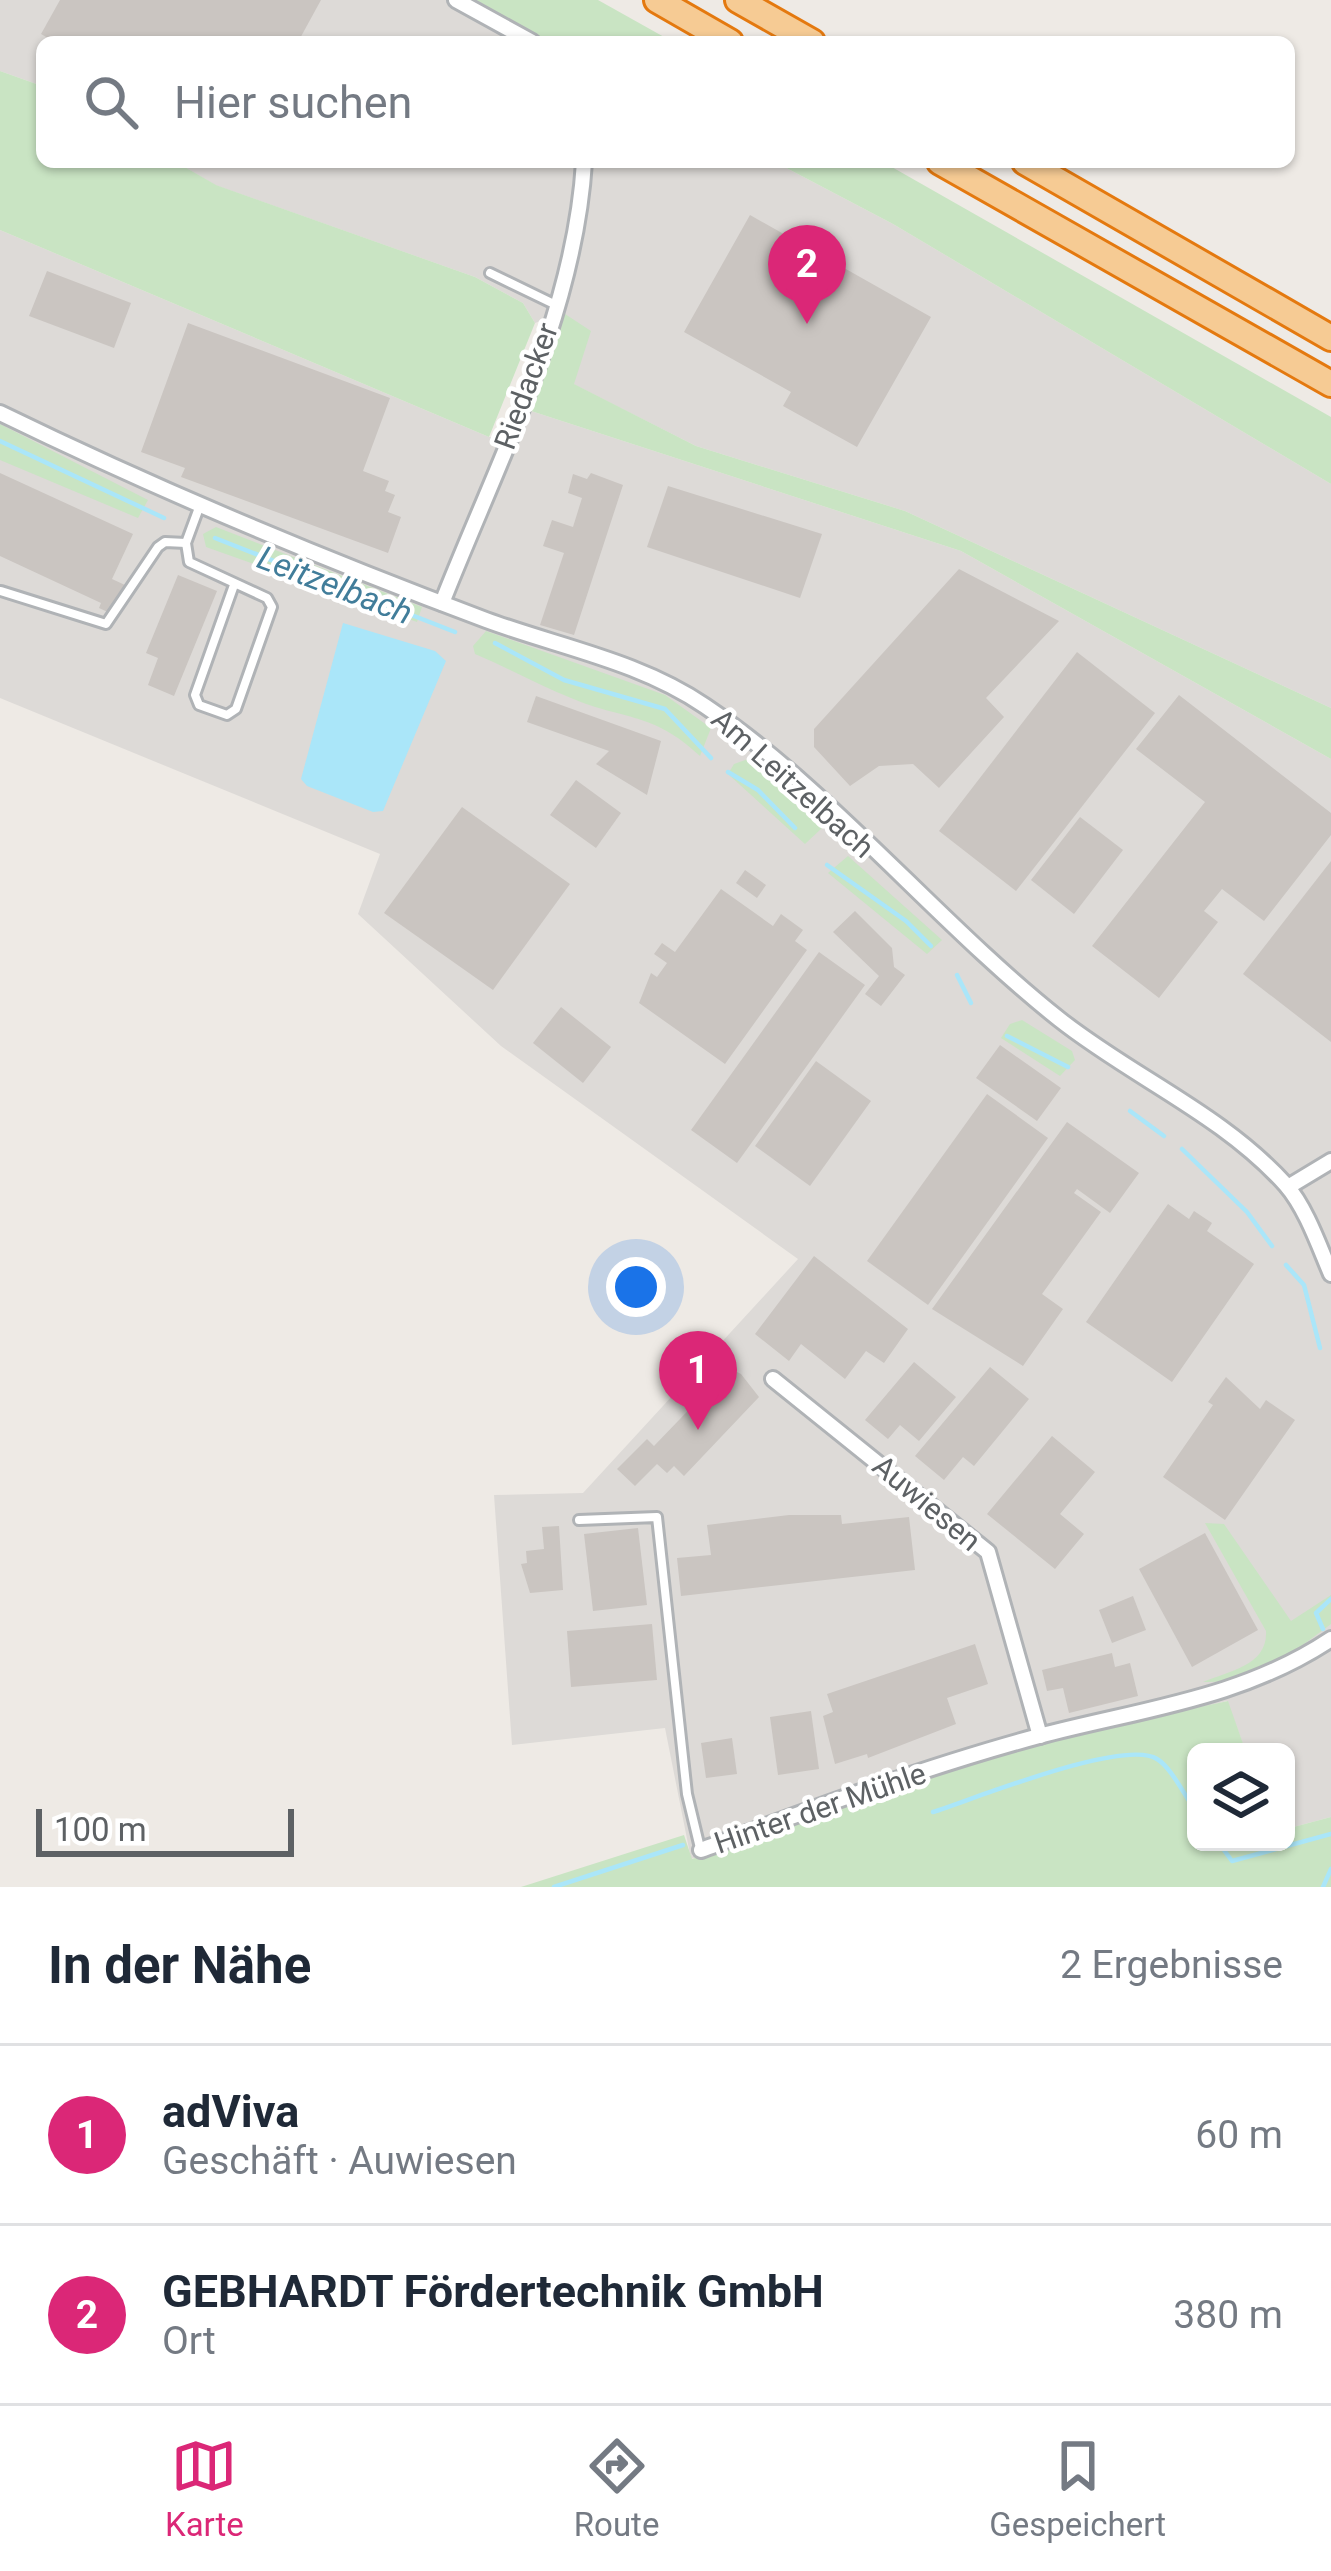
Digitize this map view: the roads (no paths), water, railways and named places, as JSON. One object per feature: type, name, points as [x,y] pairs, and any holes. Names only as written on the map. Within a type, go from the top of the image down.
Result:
[{"type":"highway","points":[[657,0],[720,36]]},
{"type":"highway","points":[[738,0],[801,36]]},
{"type":"highway","points":[[951,168],[1331,384]]},
{"type":"highway","points":[[1035,168],[1331,338]]},
{"type":"street","points":[[456,0],[521,36]]},
{"type":"street","name":"Riedacker","points":[[442,603],[556,304],[575,239],[583,168]]},
{"type":"street","name":"Am Leitzelbach","points":[[0,413],[200,505],[442,603],[634,668],[704,704],[822,804],[994,968],[1067,1026],[1176,1092],[1288,1187],[1331,1274]]},
{"type":"street","points":[[1288,1187],[1331,1161]]},
{"type":"street","name":"Auwiesen","points":[[773,1379],[988,1552],[1040,1736]]},
{"type":"street","name":"Hinter der Mühle","points":[[700,1850],[882,1784],[1040,1736],[1232,1690],[1292,1665],[1331,1639]]},
{"type":"lane","points":[[490,273],[556,304]]},
{"type":"lane","points":[[200,505],[186,543],[189,562],[267,598],[272,607],[236,709],[227,715],[199,705],[195,695],[234,585]]},
{"type":"lane","points":[[1,592],[106,623],[158,548],[165,542],[186,543]]},
{"type":"lane","name":"Hinter der Mühle","points":[[578,1520],[657,1517],[687,1794],[700,1850]]},
{"type":"water","points":[[343,623],[435,651],[446,661],[383,811],[373,812],[307,786],[301,779]]},
{"type":"waterway","name":"Leitzelbach","points":[[0,441],[164,518]]},
{"type":"waterway","name":"Leitzelbach","points":[[215,538],[455,632]]},
{"type":"waterway","name":"Leitzelbach","points":[[495,643],[564,680],[665,709],[711,758]]},
{"type":"waterway","name":"Leitzelbach","points":[[728,772],[758,790],[795,828]]},
{"type":"waterway","name":"Leitzelbach","points":[[827,865],[906,921],[931,946]]},
{"type":"waterway","name":"Leitzelbach","points":[[957,975],[971,1003]]},
{"type":"waterway","name":"Leitzelbach","points":[[1007,1036],[1068,1067]]},
{"type":"waterway","name":"Leitzelbach","points":[[1130,1111],[1164,1136]]},
{"type":"waterway","name":"Leitzelbach","points":[[1182,1149],[1247,1212],[1272,1246]]},
{"type":"waterway","name":"Leitzelbach","points":[[1286,1265],[1304,1285],[1320,1348]]},
{"type":"waterway","name":"Leitzelbach","points":[[1323,1629],[1316,1613],[1331,1599]]},
{"type":"waterway","points":[[933,1812],[1082,1763],[1140,1755],[1163,1763],[1187,1797]]},
{"type":"waterway","points":[[1295,1844],[1331,1834]]},
{"type":"waterway","points":[[554,1887],[683,1845]]},
{"type":"waterway","points":[[1225,1851],[1232,1861],[1269,1851]]},
{"type":"waterway","points":[[1323,1887],[1331,1869]]},
{"type":"place","name":"GEBHARDT Fördertechnik GmbH","points":[[807,324]]},
{"type":"place","name":"adViva","points":[[698,1430]]}]
